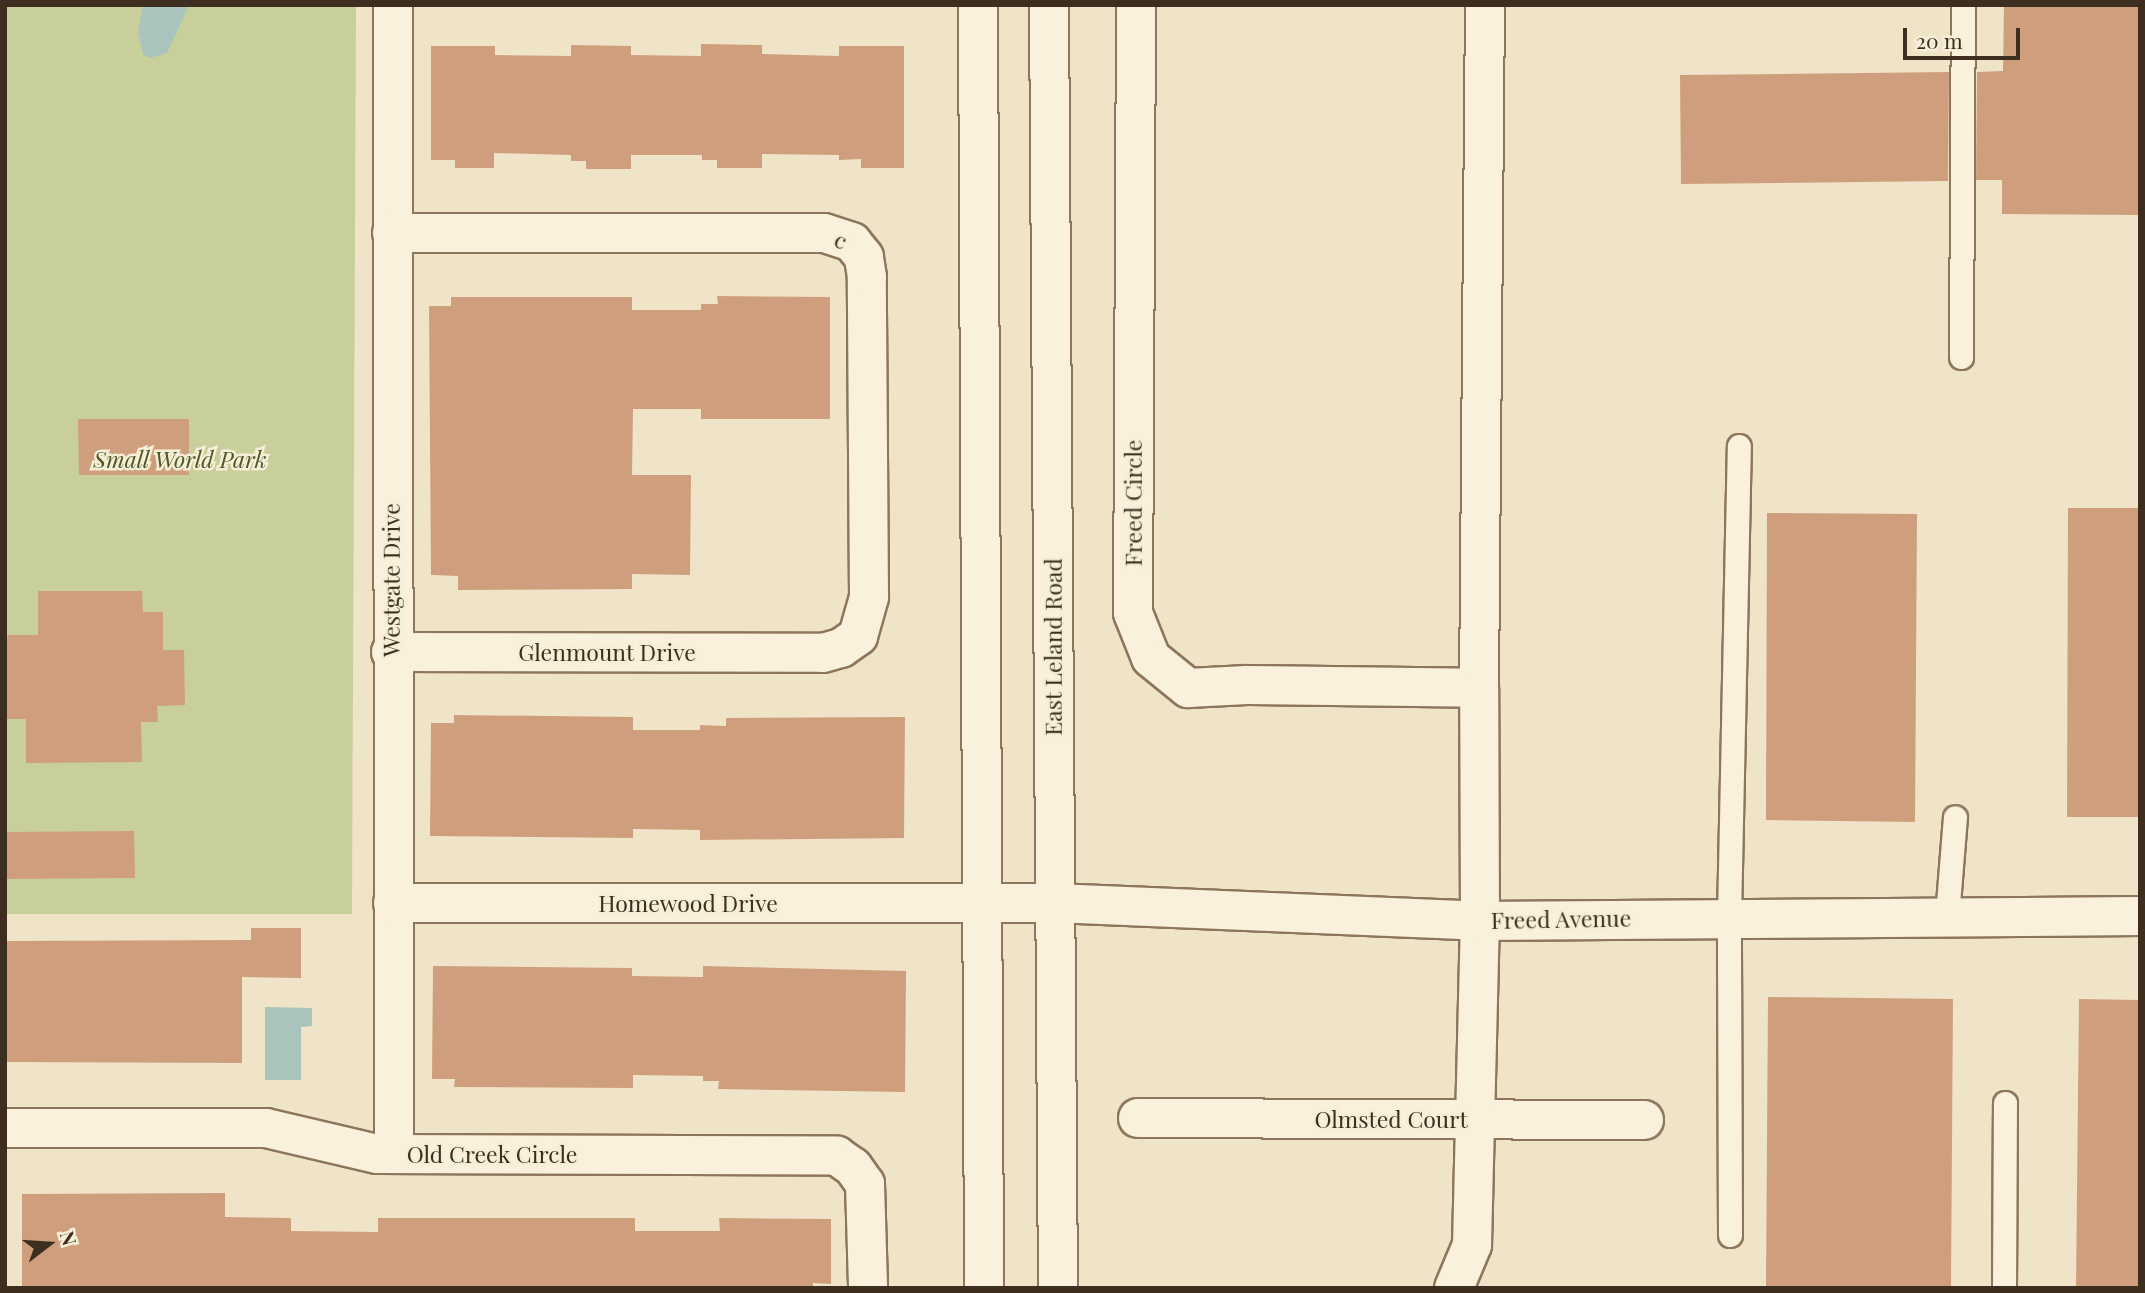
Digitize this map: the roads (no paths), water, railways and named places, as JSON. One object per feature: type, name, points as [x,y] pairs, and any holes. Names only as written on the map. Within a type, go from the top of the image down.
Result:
[{"type":"street","name":"Westgate Drive","points":[[393,5],[391,652],[394,1154]]},
{"type":"street","points":[[978,5],[984,1288]]},
{"type":"street","name":"East Leland Road","points":[[1049,5],[1058,1288]]},
{"type":"street","name":"Freed Circle","points":[[1136,5],[1133,613],[1151,658],[1188,688],[1247,685],[1479,688]]},
{"type":"street","points":[[1454,1288],[1472,1245],[1476,1119],[1480,920],[1479,688],[1485,5]]},
{"type":"street","name":"c","points":[[392,233],[824,233],[844,238],[859,249],[867,277],[868,609],[863,628],[851,643],[823,653]]},
{"type":"street","name":"Glenmount Drive","points":[[391,652],[823,653]]},
{"type":"street","name":"Homewood Drive","points":[[393,903],[982,903]]},
{"type":"street","name":"Freed Avenue","points":[[982,903],[1054,903],[1480,920],[2140,915]]},
{"type":"street","name":"Olmsted Court","points":[[1138,1118],[1644,1120]]},
{"type":"street","name":"Old Creek Circle","points":[[5,1128],[265,1128],[358,1152],[394,1154],[837,1156],[853,1167],[865,1184],[868,1288]]},
{"type":"lane","points":[[1961,358],[1963,5]]},
{"type":"lane","points":[[1730,1236],[1730,917],[1739,446]]},
{"type":"lane","points":[[1947,916],[1955,817]]},
{"type":"lane","points":[[2004,1288],[2005,1103]]},
{"type":"water","points":[[143,5],[189,5],[167,53],[150,58],[143,54],[138,32]]},
{"type":"water","points":[[265,1007],[312,1008],[312,1026],[301,1027],[301,1080],[265,1080]]},
{"type":"park label","name":"Small World Park","points":[[180,459]]}]
